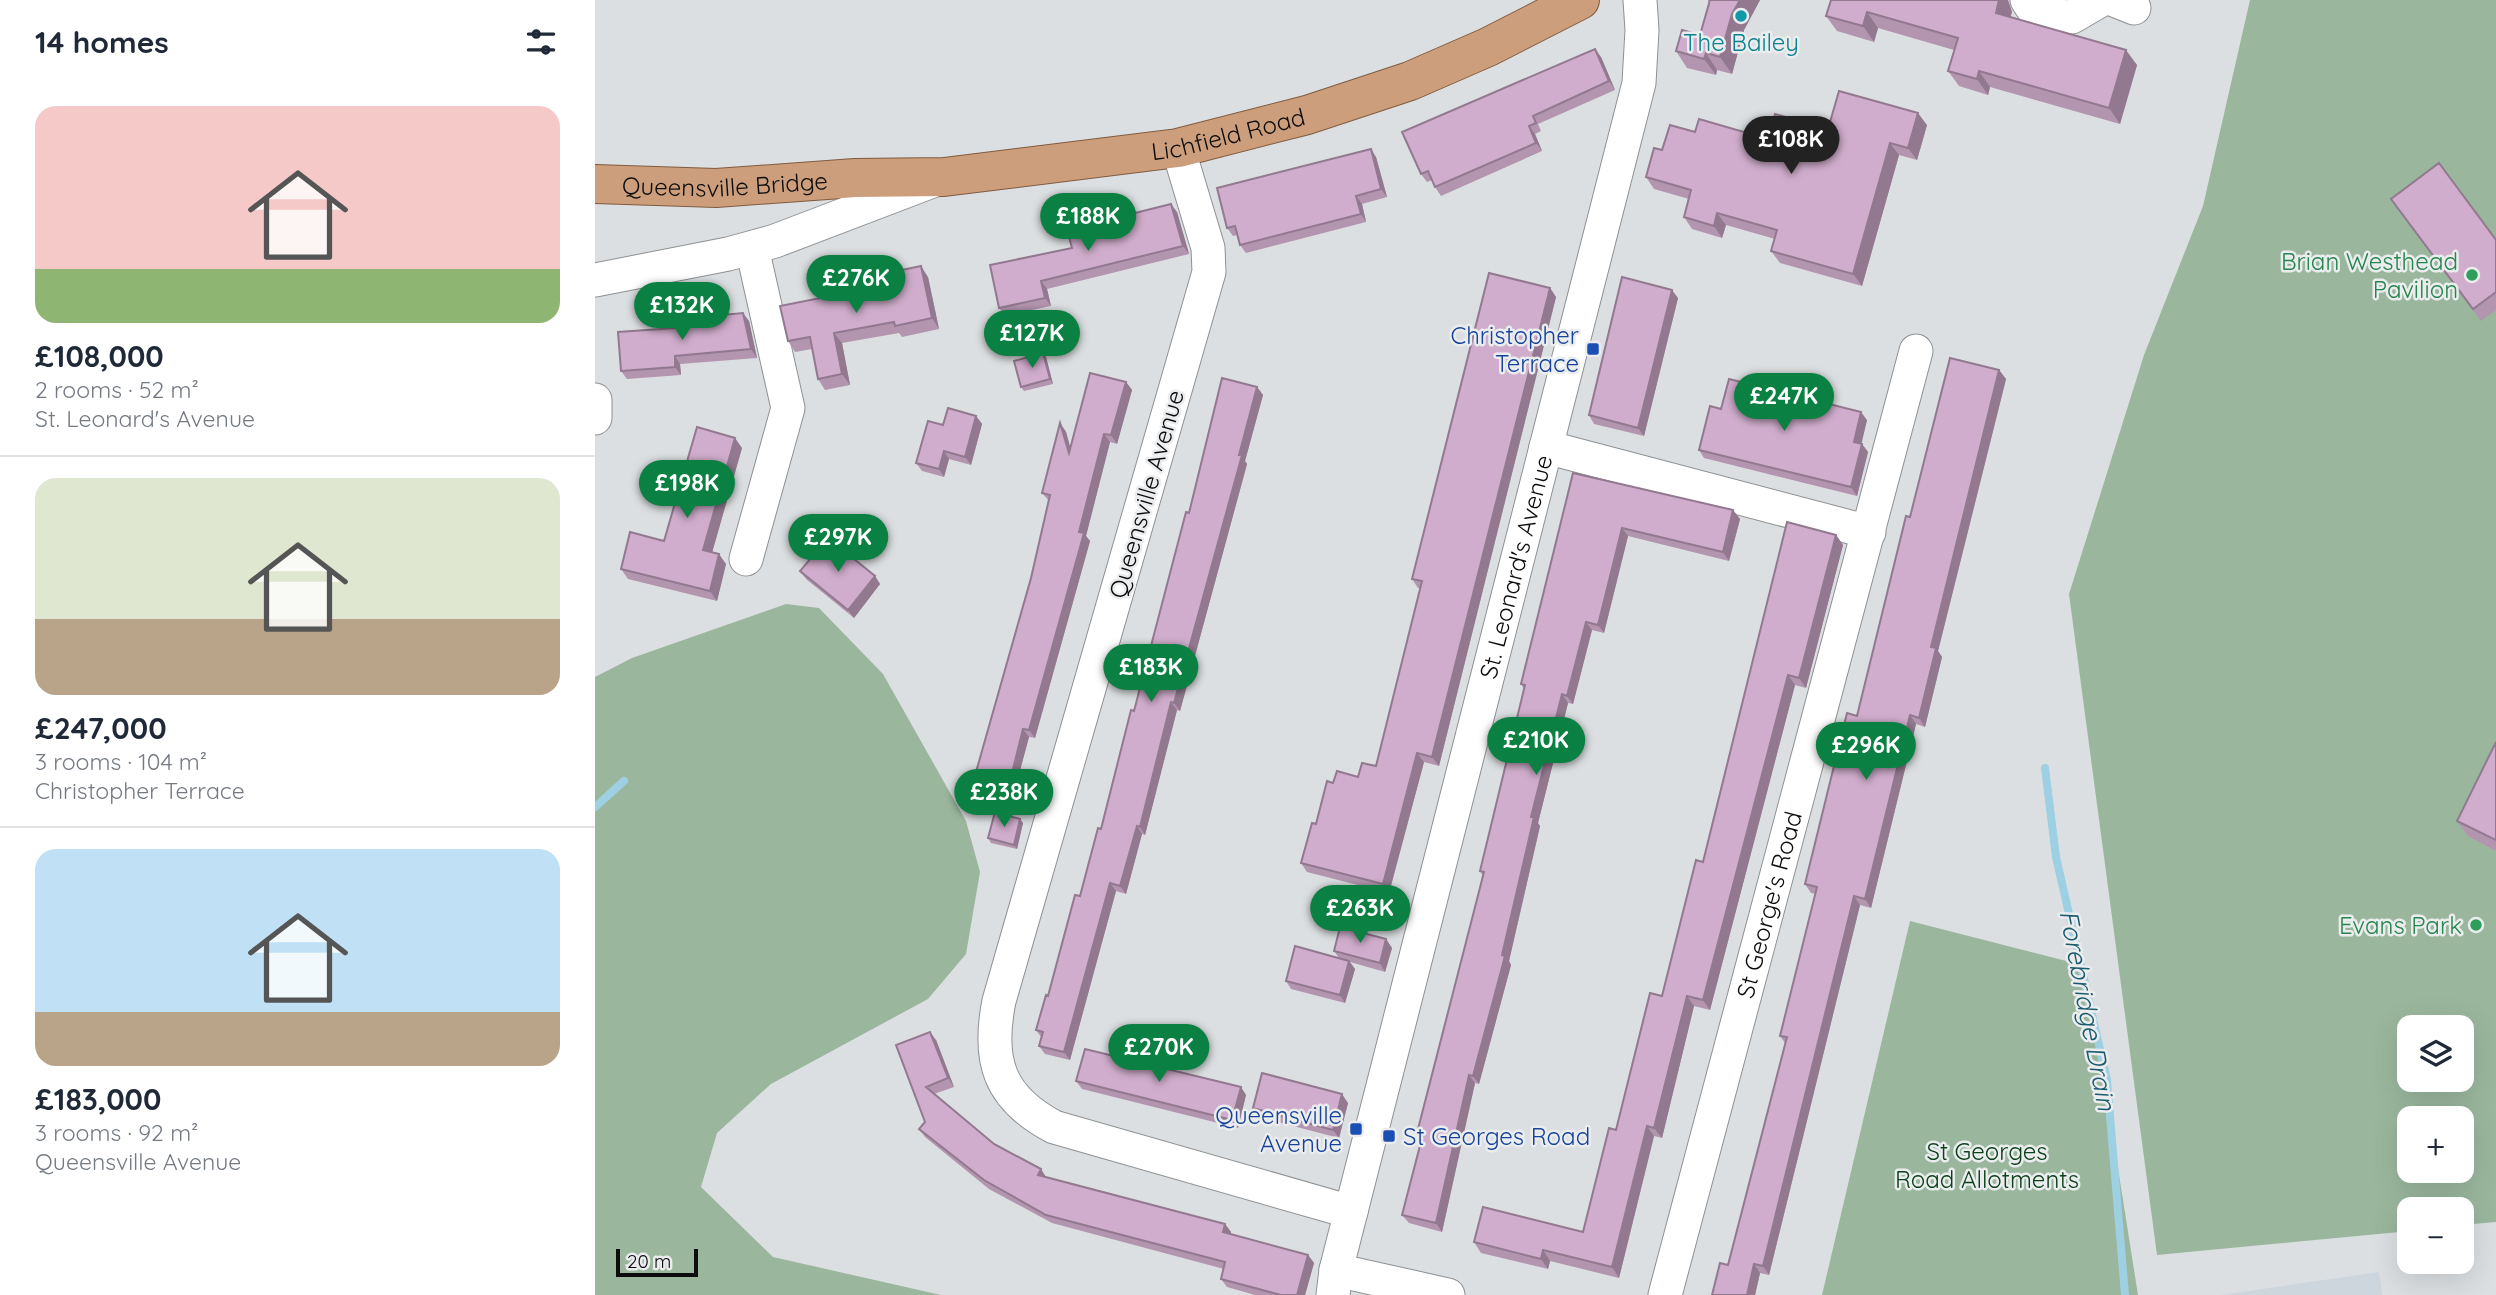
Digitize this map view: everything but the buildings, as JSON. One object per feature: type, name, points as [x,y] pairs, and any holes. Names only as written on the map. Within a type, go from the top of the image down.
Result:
[{"type":"highway","name":"Lichfield Road","points":[[855,178],[944,177],[1178,148],[1307,115],[1410,81],[1489,47],[1580,0]]},
{"type":"highway","name":"Queensville Bridge","points":[[595,184],[716,188],[855,178]]},
{"type":"street","name":"St. Leonard's Avenue","points":[[1335,1282],[1639,83],[1642,30],[1640,0]]},
{"type":"street","points":[[2027,0],[2037,15],[2072,18],[2101,0]]},
{"type":"street","name":"Queensville Avenue","points":[[1178,148],[1208,248],[1209,272],[999,1001],[994,1029],[994,1053],[1002,1078],[1016,1100],[1032,1115],[1054,1128],[1351,1212]]},
{"type":"street","points":[[595,280],[752,248],[944,177]]},
{"type":"street","points":[[745,559],[788,408],[752,248]]},
{"type":"street","name":"St George's Road","points":[[1665,1295],[1916,351]]},
{"type":"street","points":[[595,400],[595,418]]},
{"type":"street","points":[[1546,447],[1869,532]]},
{"type":"street","points":[[1335,1282],[1448,1295]]},
{"type":"shaded area","points":[[2379,1272],[2382,1295],[2221,1295]]},
{"type":"green space","points":[[2250,0],[2496,0],[2496,1222],[2474,1224],[2474,1197],[2397,1197],[2397,1232],[2157,1255],[2069,594],[2144,355],[2203,206]]},
{"type":"green space","points":[[786,604],[819,608],[883,674],[966,821],[980,872],[966,954],[928,999],[771,1084],[717,1133],[701,1187],[773,1257],[941,1295],[595,1295],[595,677],[632,658]]},
{"type":"green space","name":"St Georges Road Allotments","points":[[1910,921],[2086,966],[2138,1295],[1822,1295]]},
{"type":"waterway","name":"Forebridge Drain","points":[[2045,768],[2056,857],[2107,1080],[2125,1295]]},
{"type":"waterway","points":[[595,807],[624,781]]},
{"type":"place","name":"The Bailey","points":[[1741,16]]},
{"type":"place","name":"Brian Westhead Pavilion","points":[[2472,275]]},
{"type":"place","name":"Christopher Terrace","points":[[1593,349]]},
{"type":"place","name":"Evans Park","points":[[2476,925]]},
{"type":"place","name":"Queensville Avenue","points":[[1356,1129]]},
{"type":"place","name":"St Georges Road","points":[[1389,1136]]}]
